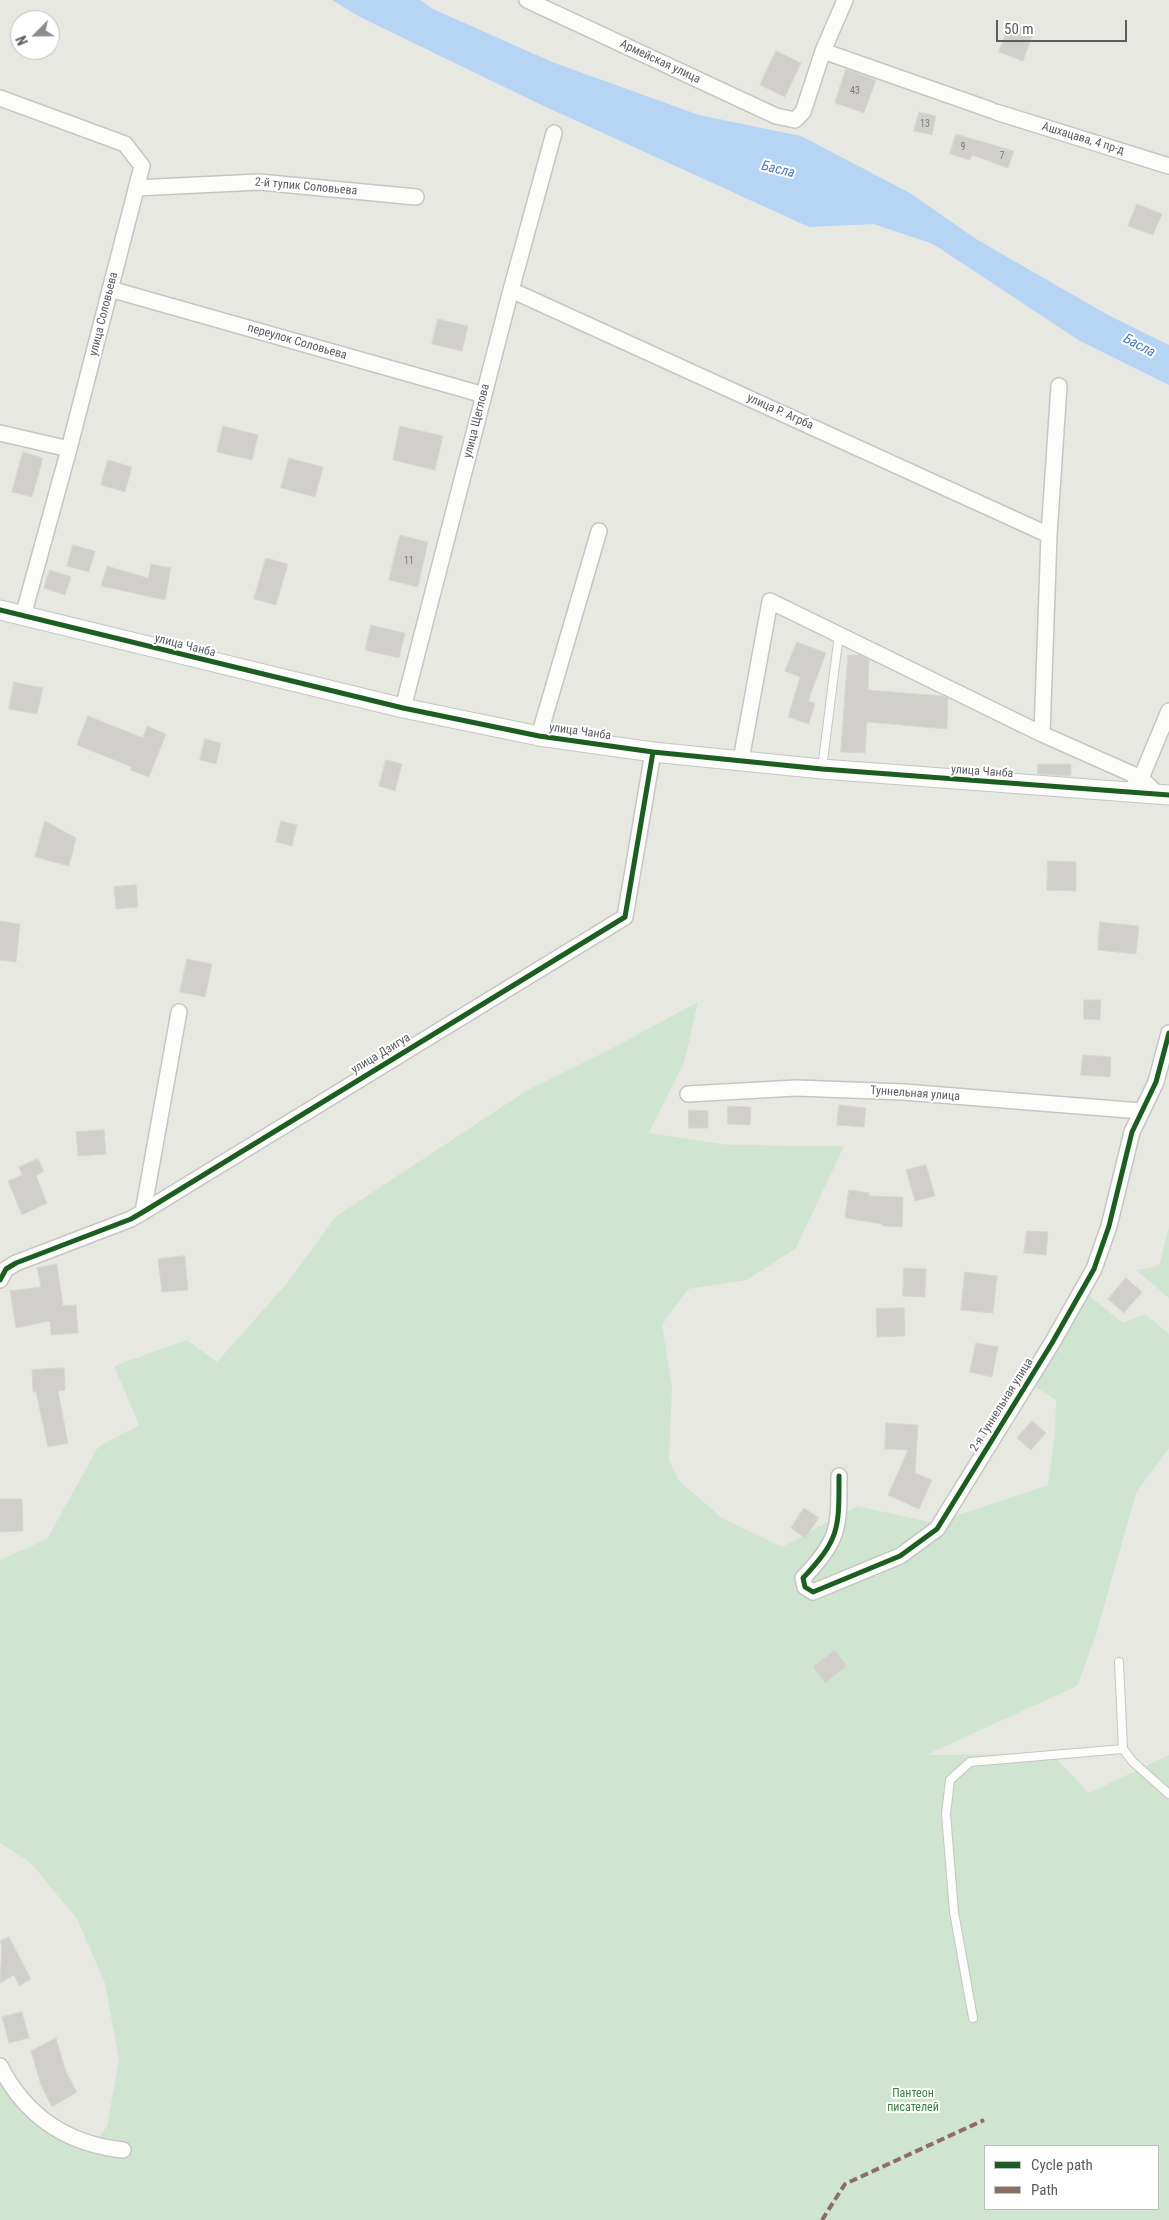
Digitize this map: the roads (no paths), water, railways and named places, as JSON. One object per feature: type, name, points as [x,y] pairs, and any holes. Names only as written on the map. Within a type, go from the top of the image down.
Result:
[{"type":"street","name":"Армейская улица","points":[[527,0],[776,116],[795,120],[803,112],[823,51]]},
{"type":"street","points":[[823,51],[845,0]]},
{"type":"street","name":"Ашхацава, 4 пр-д","points":[[823,51],[994,111],[1169,166]]},
{"type":"street","name":"улица Соловьева","points":[[0,98],[125,144],[142,166],[69,449],[23,616]]},
{"type":"street","name":"улица Щеглова","points":[[403,708],[511,290],[554,133]]},
{"type":"street","name":"2-й тупик Соловьева","points":[[136,188],[259,182],[416,197]]},
{"type":"street","name":"переулок Соловьева","points":[[110,289],[484,395]]},
{"type":"street","name":"улица Р. Агрба","points":[[511,290],[1049,535]]},
{"type":"street","points":[[1042,734],[1049,535],[1059,386]]},
{"type":"street","points":[[0,433],[69,449]]},
{"type":"street","points":[[539,736],[599,531]]},
{"type":"street","points":[[741,760],[770,601],[1042,734],[1141,778],[1163,794]]},
{"type":"street","name":"улица Чанба","points":[[0,610],[403,708],[539,736],[653,752],[822,770],[1163,794]]},
{"type":"street","points":[[1127,792],[1141,778],[1169,711]]},
{"type":"street","name":"улица Дзигуа","points":[[0,1280],[6,1269],[16,1263],[121,1223],[143,1212],[625,917],[653,752]]},
{"type":"street","points":[[143,1212],[179,1012]]},
{"type":"street","name":"2-я Туннельная улица","points":[[839,1476],[839,1522],[832,1542],[819,1562],[804,1578],[805,1587],[813,1592],[900,1556],[937,1529],[1052,1343],[1094,1269],[1109,1226],[1130,1139],[1156,1082],[1169,1033]]},
{"type":"street","name":"Туннельная улица","points":[[688,1094],[796,1088],[904,1092],[1142,1111]]},
{"type":"street","points":[[0,2066],[9,2084],[38,2117],[64,2135],[97,2147],[123,2150]]},
{"type":"lane","points":[[822,770],[839,634]]},
{"type":"lane","points":[[1119,1662],[1123,1749],[1134,1762],[1169,1794]]},
{"type":"lane","points":[[973,2018],[954,1912],[946,1814],[950,1780],[970,1762],[1123,1749]]},
{"type":"water","name":"Басла","points":[[332,0],[420,0],[433,9],[552,62],[699,115],[801,136],[910,193],[976,239],[1108,315],[1169,345],[1169,385],[1080,341],[933,244],[873,224],[809,227],[533,101],[360,17]]},
{"type":"park label","name":"Пантеон писателей","points":[[913,2101]]}]
